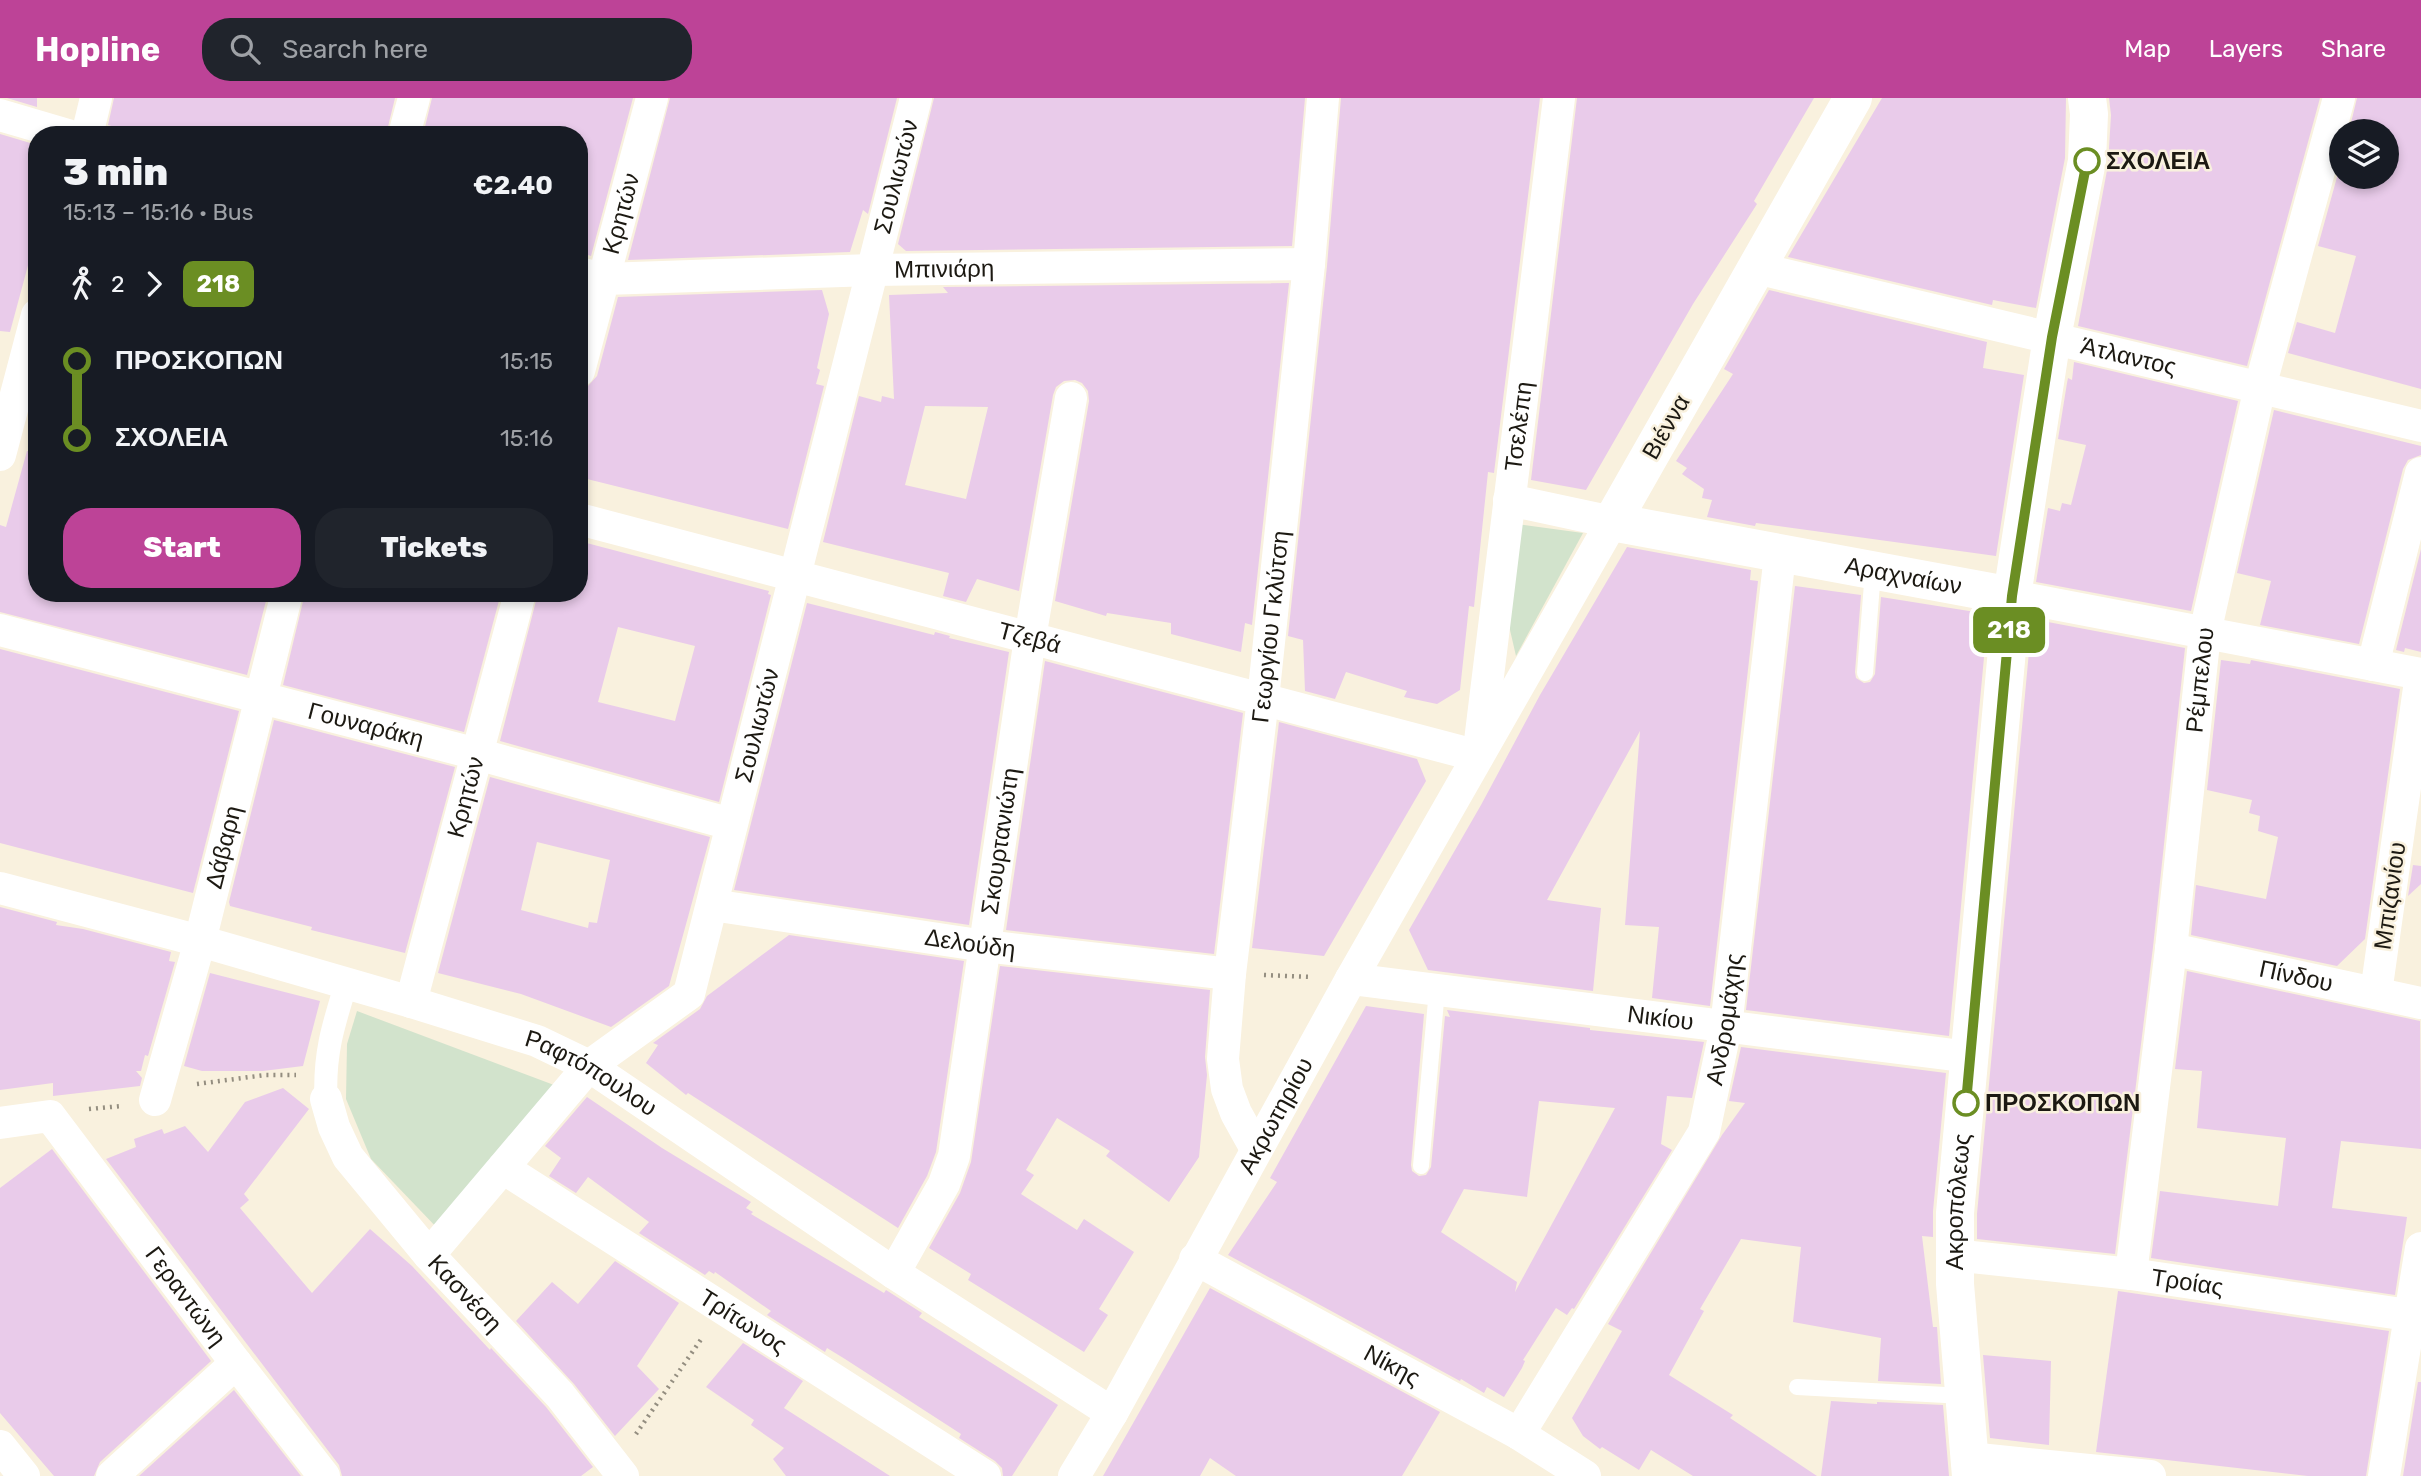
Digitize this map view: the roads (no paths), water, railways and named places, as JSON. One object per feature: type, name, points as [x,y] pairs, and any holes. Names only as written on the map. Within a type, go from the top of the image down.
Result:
[{"type":"street","points":[[89,126],[96,98]]},
{"type":"street","points":[[406,126],[414,98]]},
{"type":"street","name":"Κρητών","points":[[588,305],[592,276],[652,98]]},
{"type":"street","name":"Σουλιωτών","points":[[429,1255],[589,1066],[689,994],[916,98]]},
{"type":"street","name":"Γεωργίου Γκλύτση","points":[[1256,1149],[1236,1114],[1227,1089],[1223,1059],[1230,974],[1263,699],[1309,264],[1323,98]]},
{"type":"street","name":"Τσελέπη","points":[[1478,756],[1559,98]]},
{"type":"street","name":"Βιέννα","points":[[1478,756],[1853,98]]},
{"type":"street","name":"Ακροπόλεως","points":[[1970,1467],[1954,1255],[1955,1213],[2012,596],[2052,337],[2087,161],[2087,98]]},
{"type":"street","name":"Ρέμπελου","points":[[2132,1274],[2205,633],[2260,387],[2339,98]]},
{"type":"street","points":[[0,115],[37,126]]},
{"type":"street","name":"Μπινιάρη","points":[[592,276],[1309,264]]},
{"type":"street","name":"Άτλαντος","points":[[1756,268],[2421,426]]},
{"type":"street","points":[[0,455],[28,344]]},
{"type":"street","name":"Σκουρτανιώτη","points":[[894,1273],[944,1184],[954,1156],[1030,638],[1071,398]]},
{"type":"street","points":[[2373,665],[2421,472]]},
{"type":"street","name":"Αραχναίων","points":[[1509,500],[1780,555],[2421,674]]},
{"type":"street","name":"Τζεβά","points":[[588,521],[1478,756]]},
{"type":"street","name":"Ανδρομάχης","points":[[1519,1434],[1704,1132],[1726,1027],[1780,555]]},
{"type":"street","name":"Δάβαρη","points":[[155,1100],[200,941],[285,602]]},
{"type":"street","name":"Κρητών","points":[[411,1002],[518,602]]},
{"type":"street","name":"Γουναράκη","points":[[0,630],[477,754],[732,824]]},
{"type":"street","name":"Μπιζανίου","points":[[2376,993],[2421,674]]},
{"type":"street","name":"Ακρωτηρίου","points":[[1073,1476],[1112,1413],[1256,1149],[1478,756]]},
{"type":"street","name":"Ραφτόπουλου","points":[[0,888],[200,941],[537,1041],[589,1066],[894,1273],[1112,1413]]},
{"type":"street","name":"Δελούδη","points":[[712,905],[985,946],[1230,974]]},
{"type":"street","name":"Πίνδου","points":[[2171,949],[2421,1003]]},
{"type":"street","name":"Νικίου","points":[[1351,979],[1970,1057]]},
{"type":"street","points":[[327,1099],[325,1068],[328,1042],[346,984]]},
{"type":"street","name":"Κασνέση","points":[[327,1099],[334,1127],[348,1157],[429,1255],[561,1395],[619,1470]]},
{"type":"street","name":"Γεραντώνη","points":[[0,1123],[50,1116],[324,1476]]},
{"type":"street","name":"Τρίτωνος","points":[[503,1168],[985,1476]]},
{"type":"street","points":[[2384,1476],[2415,1316],[2421,1248]]},
{"type":"street","name":"Τροίας","points":[[1954,1255],[2132,1274],[2415,1316]]},
{"type":"street","name":"Νίκης","points":[[1195,1259],[1519,1434],[1586,1476]]},
{"type":"street","points":[[112,1476],[236,1363]]},
{"type":"street","points":[[0,1446],[24,1476]]},
{"type":"street","points":[[1970,1467],[2150,1476]]},
{"type":"lane","points":[[1865,673],[1873,571]]},
{"type":"lane","points":[[1421,1166],[1437,990]]},
{"type":"lane","points":[[1797,1387],[1964,1396]]},
{"type":"place","name":"ΣΧΟΛΕΙΑ","points":[[2087,161]]},
{"type":"place","name":"ΠΡΟΣΚΟΠΩΝ","points":[[1966,1103]]}]
